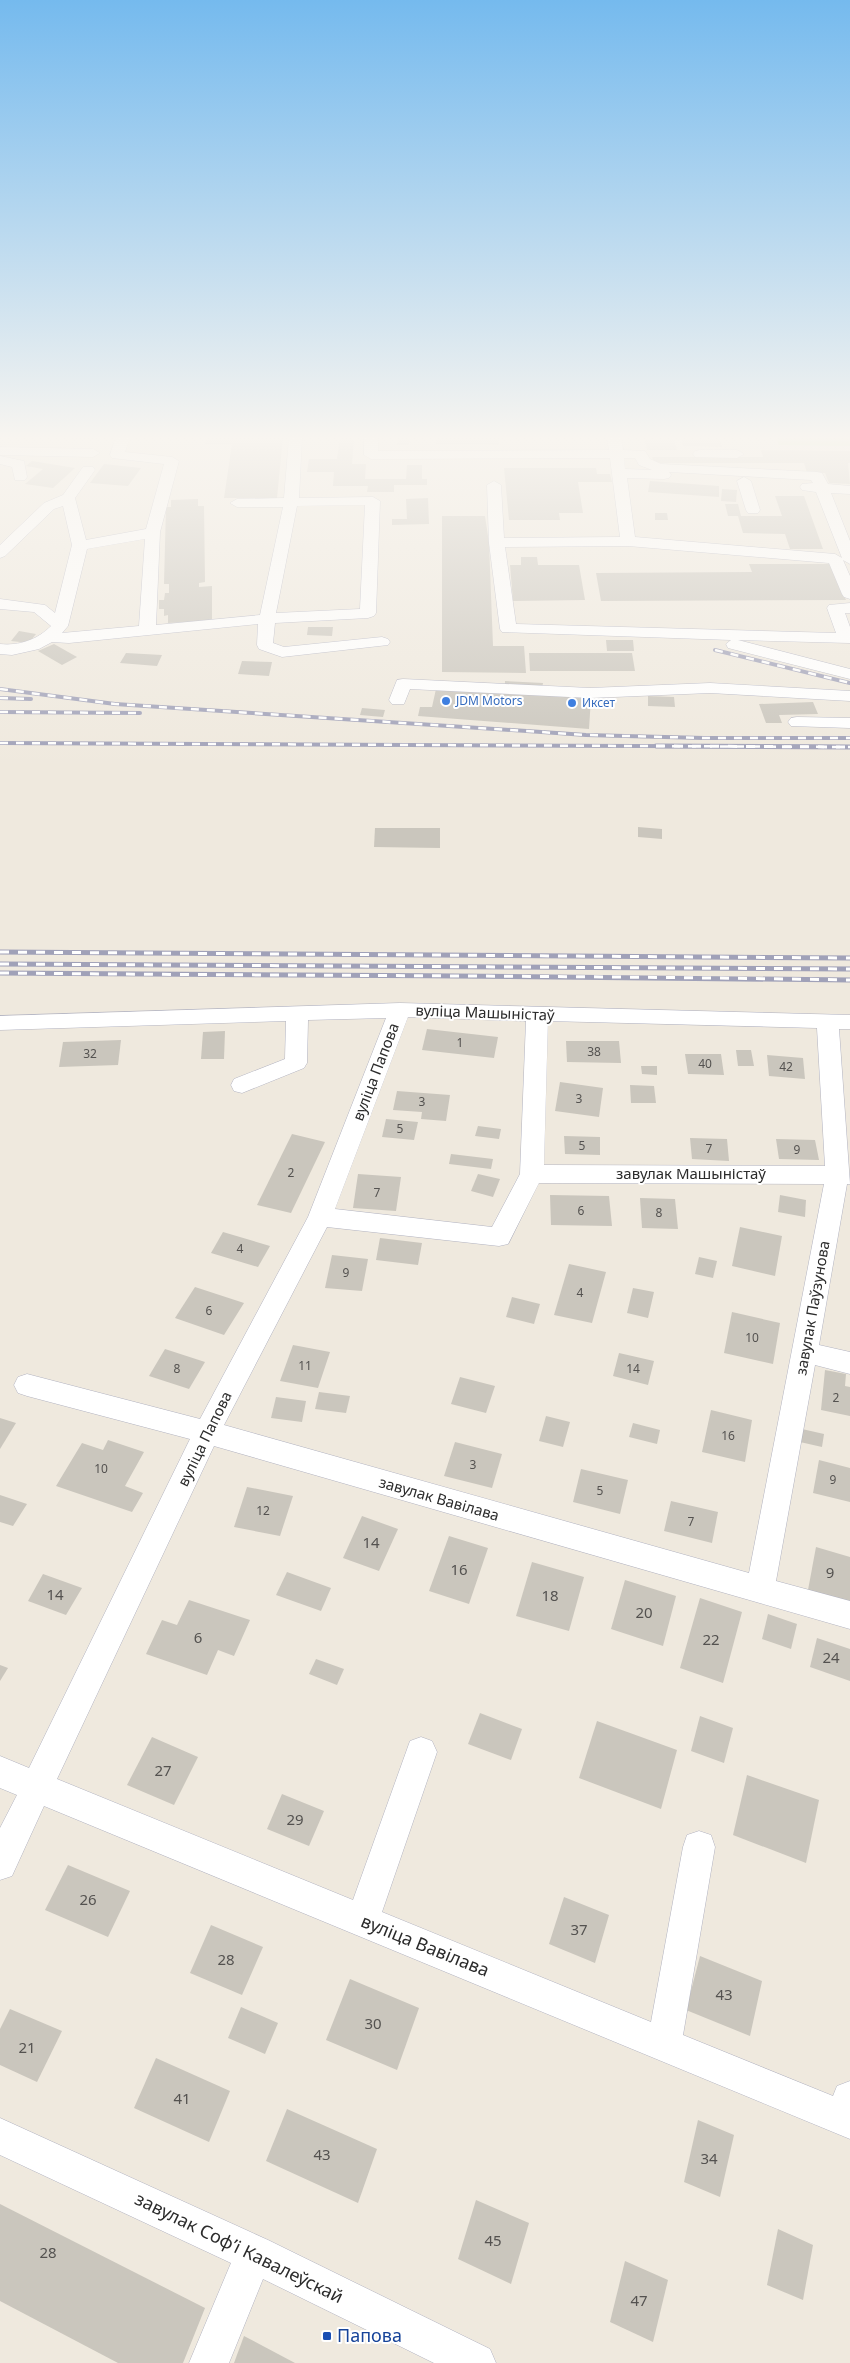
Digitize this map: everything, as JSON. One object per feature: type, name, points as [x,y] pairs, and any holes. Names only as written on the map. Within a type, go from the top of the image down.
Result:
[{"type":"street","points":[[6,650],[33,645],[54,631],[79,547]]},
{"type":"street","points":[[147,631],[151,547]]},
{"type":"street","points":[[282,547],[267,619],[265,645],[282,652],[382,642]]},
{"type":"street","points":[[0,604],[39,608],[54,631],[69,638],[267,619],[368,613],[371,547]]},
{"type":"street","points":[[498,547],[508,629],[848,638],[835,608],[850,608]]},
{"type":"street","points":[[700,547],[835,559],[850,594]]},
{"type":"street","points":[[845,547],[850,559]]},
{"type":"street","points":[[719,634],[720,640],[850,674]]},
{"type":"street","points":[[398,700],[403,684],[590,693],[710,688],[850,696]]},
{"type":"street","points":[[796,722],[850,723]]},
{"type":"street","name":"вуліца Машыністаў","points":[[0,1023],[400,1010],[839,1022]]},
{"type":"street","name":"вуліца Папова","points":[[0,1864],[206,1432],[320,1217],[400,1010]]},
{"type":"street","points":[[242,1085],[296,1063],[297,1014]]},
{"type":"street","points":[[320,1217],[499,1237],[532,1174],[538,1014]]},
{"type":"street","name":"завулак Паўзунова","points":[[760,1591],[806,1352],[844,1175],[839,1022]]},
{"type":"street","name":"завулак Машыністаў","points":[[532,1174],[844,1175]]},
{"type":"street","points":[[806,1352],[850,1363]]},
{"type":"street","name":"завулак Вавілава","points":[[27,1385],[206,1432],[760,1591],[850,1615]]},
{"type":"street","points":[[363,1920],[421,1752]]},
{"type":"street","name":"вуліца Вавілава","points":[[0,1772],[664,2044],[849,2113]]},
{"type":"street","points":[[664,2044],[699,1847]]},
{"type":"street","name":"завулак Софʼі Кавалеўскай","points":[[0,2136],[254,2254],[476,2363]]},
{"type":"street","points":[[209,2363],[254,2254]]},
{"type":"building","points":[[165,547],[205,547],[205,582],[199,583],[199,587],[212,586],[212,621],[168,623],[168,615],[164,616],[164,609],[159,609],[159,600],[164,600],[165,593],[169,593],[169,584],[164,584]]},
{"type":"building","points":[[442,547],[489,547],[493,646],[524,646],[526,673],[442,672]]},
{"type":"building","points":[[789,547],[822,547],[823,549],[790,549]]},
{"type":"building","points":[[521,557],[537,557],[538,565],[579,565],[585,600],[513,601],[510,565],[521,565]]},
{"type":"building","points":[[749,564],[832,564],[846,600],[601,601],[596,573],[752,572]]},
{"type":"building","points":[[308,627],[333,627],[332,636],[307,635]]},
{"type":"building","points":[[19,631],[36,634],[29,643],[11,641]]},
{"type":"building","points":[[606,640],[633,640],[634,651],[607,651]]},
{"type":"building","points":[[54,644],[77,657],[62,665],[38,651]]},
{"type":"building","points":[[126,653],[162,655],[157,666],[120,663]]},
{"type":"building","points":[[529,653],[632,653],[635,671],[530,671]]},
{"type":"building","points":[[242,661],[272,662],[269,676],[238,674]]},
{"type":"building","points":[[505,681],[543,683],[542,689],[505,687]]},
{"type":"building","points":[[436,689],[591,698],[589,729],[418,716],[420,707],[432,707]]},
{"type":"building","points":[[648,696],[674,697],[675,707],[648,706]]},
{"type":"building","points":[[813,702],[818,714],[779,715],[782,723],[766,723],[759,704]]},
{"type":"building","points":[[362,708],[385,710],[383,717],[360,715]]},
{"type":"building","points":[[638,827],[662,829],[662,839],[638,837]]},
{"type":"building","points":[[375,828],[440,828],[440,848],[374,847]]},
{"type":"building","points":[[427,1029],[498,1037],[494,1058],[422,1050]]},
{"type":"building","points":[[225,1031],[224,1059],[201,1059],[203,1032]]},
{"type":"building","points":[[121,1040],[118,1065],[59,1067],[63,1042]]},
{"type":"building","points":[[566,1041],[619,1041],[621,1063],[567,1062]]},
{"type":"building","points":[[736,1050],[751,1050],[754,1066],[738,1066]]},
{"type":"building","points":[[685,1054],[721,1054],[724,1075],[688,1074]]},
{"type":"building","points":[[767,1055],[803,1058],[805,1079],[769,1076]]},
{"type":"building","points":[[641,1066],[657,1066],[657,1075],[642,1074]]},
{"type":"building","points":[[560,1082],[603,1088],[599,1117],[555,1111]]},
{"type":"building","points":[[630,1085],[654,1086],[656,1103],[631,1103]]},
{"type":"building","points":[[397,1091],[450,1095],[446,1121],[421,1119],[422,1112],[393,1110]]},
{"type":"building","points":[[386,1119],[418,1122],[414,1140],[382,1137]]},
{"type":"building","points":[[478,1126],[501,1129],[499,1139],[475,1136]]},
{"type":"building","points":[[292,1134],[325,1142],[291,1213],[257,1205]]},
{"type":"building","points":[[564,1136],[600,1137],[600,1155],[565,1154]]},
{"type":"building","points":[[690,1138],[727,1139],[729,1161],[692,1159]]},
{"type":"building","points":[[776,1139],[815,1140],[819,1160],[779,1159]]},
{"type":"building","points":[[451,1154],[493,1159],[491,1169],[449,1164]]},
{"type":"building","points":[[358,1174],[401,1177],[396,1211],[353,1208]]},
{"type":"building","points":[[478,1174],[500,1179],[493,1197],[471,1191]]},
{"type":"building","points":[[550,1195],[609,1196],[612,1226],[551,1225]]},
{"type":"building","points":[[780,1195],[806,1200],[805,1217],[778,1212]]},
{"type":"building","points":[[640,1198],[675,1199],[678,1229],[642,1228]]},
{"type":"building","points":[[740,1227],[782,1236],[775,1276],[732,1266]]},
{"type":"building","points":[[223,1232],[270,1246],[258,1267],[211,1253]]},
{"type":"building","points":[[380,1238],[422,1243],[418,1265],[376,1260]]},
{"type":"building","points":[[332,1255],[368,1259],[362,1291],[325,1288]]},
{"type":"building","points":[[699,1257],[717,1261],[713,1278],[695,1274]]},
{"type":"building","points":[[569,1264],[606,1272],[592,1323],[554,1315]]},
{"type":"building","points":[[195,1287],[244,1303],[224,1335],[175,1318]]},
{"type":"building","points":[[633,1288],[654,1292],[648,1318],[627,1313]]},
{"type":"building","points":[[512,1297],[540,1304],[534,1324],[506,1317]]},
{"type":"building","points":[[732,1312],[780,1323],[773,1364],[724,1353]]},
{"type":"building","points":[[293,1345],[330,1352],[318,1388],[280,1381]]},
{"type":"building","points":[[165,1349],[205,1362],[189,1389],[149,1376]]},
{"type":"building","points":[[619,1353],[654,1361],[648,1385],[613,1376]]},
{"type":"building","points":[[825,1370],[846,1374],[845,1386],[850,1387],[850,1416],[821,1410]]},
{"type":"building","points":[[460,1377],[495,1386],[486,1413],[451,1404]]},
{"type":"building","points":[[319,1392],[350,1396],[346,1413],[315,1409]]},
{"type":"building","points":[[276,1397],[306,1401],[302,1422],[271,1418]]},
{"type":"building","points":[[711,1410],[752,1420],[745,1462],[702,1452]]},
{"type":"building","points":[[546,1416],[570,1422],[563,1447],[539,1441]]},
{"type":"building","points":[[0,1418],[16,1423],[0,1449]]},
{"type":"building","points":[[633,1423],[660,1430],[657,1444],[629,1437]]},
{"type":"building","points":[[802,1429],[824,1434],[822,1447],[800,1442]]},
{"type":"building","points":[[108,1440],[144,1452],[125,1486],[143,1493],[132,1512],[56,1486],[82,1443],[103,1450]]},
{"type":"building","points":[[455,1442],[502,1454],[492,1488],[444,1476]]},
{"type":"building","points":[[819,1460],[850,1468],[850,1502],[813,1493]]},
{"type":"building","points":[[581,1469],[628,1480],[620,1514],[573,1502]]},
{"type":"building","points":[[247,1487],[293,1496],[280,1536],[234,1527]]},
{"type":"building","points":[[0,1495],[27,1504],[13,1526],[0,1522]]},
{"type":"building","points":[[671,1501],[718,1512],[712,1543],[664,1531]]},
{"type":"building","points":[[362,1516],[398,1529],[379,1571],[343,1558]]},
{"type":"building","points":[[449,1536],[488,1548],[469,1604],[429,1591]]},
{"type":"building","points":[[816,1547],[850,1557],[850,1602],[808,1590]]},
{"type":"building","points":[[532,1562],[584,1577],[569,1631],[516,1616]]},
{"type":"building","points":[[287,1572],[331,1588],[321,1611],[276,1595]]},
{"type":"building","points":[[43,1574],[82,1588],[66,1615],[28,1601]]},
{"type":"building","points":[[625,1580],[676,1596],[663,1646],[611,1629]]},
{"type":"building","points":[[700,1598],[742,1612],[723,1683],[680,1668]]},
{"type":"building","points":[[189,1600],[250,1620],[234,1656],[218,1650],[207,1675],[146,1654],[162,1620],[177,1625]]},
{"type":"building","points":[[768,1614],[797,1624],[791,1649],[762,1639]]},
{"type":"building","points":[[817,1638],[850,1649],[850,1681],[810,1667]]},
{"type":"building","points":[[316,1659],[344,1669],[337,1685],[309,1674]]},
{"type":"building","points":[[0,1665],[8,1668],[0,1681]]},
{"type":"building","points":[[480,1713],[522,1729],[511,1760],[468,1744]]},
{"type":"building","points":[[700,1716],[733,1728],[724,1763],[691,1751]]},
{"type":"building","points":[[597,1721],[677,1750],[661,1809],[579,1778]]},
{"type":"building","points":[[152,1737],[198,1757],[174,1805],[127,1785]]},
{"type":"building","points":[[747,1775],[819,1800],[806,1863],[733,1835]]},
{"type":"building","points":[[282,1794],[324,1811],[309,1846],[267,1829]]},
{"type":"building","points":[[68,1865],[130,1891],[108,1937],[45,1910]]},
{"type":"building","points":[[564,1897],[609,1915],[595,1963],[549,1944]]},
{"type":"building","points":[[211,1925],[263,1947],[242,1995],[190,1973]]},
{"type":"building","points":[[700,1956],[762,1981],[750,2036],[686,2010]]},
{"type":"building","points":[[350,1979],[419,2008],[397,2070],[326,2040]]},
{"type":"building","points":[[241,2007],[278,2023],[265,2054],[228,2038]]},
{"type":"building","points":[[10,2009],[62,2031],[37,2082],[0,2065],[0,2029]]},
{"type":"building","points":[[156,2058],[230,2091],[209,2142],[134,2108]]},
{"type":"building","points":[[287,2109],[377,2149],[358,2203],[266,2161]]},
{"type":"building","points":[[698,2120],[734,2135],[720,2197],[684,2182]]},
{"type":"building","points":[[476,2200],[529,2223],[511,2284],[458,2259]]},
{"type":"building","points":[[0,2204],[205,2308],[183,2363],[118,2363],[0,2301]]},
{"type":"building","points":[[778,2229],[813,2245],[803,2300],[767,2285]]},
{"type":"building","points":[[625,2261],[668,2280],[653,2342],[610,2322]]},
{"type":"building","points":[[244,2336],[295,2363],[234,2363]]},
{"type":"railway","points":[[715,650],[850,683]]},
{"type":"railway","points":[[0,689],[115,704],[586,735],[704,738],[850,738]]},
{"type":"railway","points":[[0,698],[31,699]]},
{"type":"railway","points":[[0,712],[140,713]]},
{"type":"railway","points":[[0,743],[850,747],[656,746]]},
{"type":"railway","points":[[0,952],[850,958]]},
{"type":"railway","points":[[0,964],[850,969]]},
{"type":"railway","points":[[0,973],[850,980]]},
{"type":"place","name":"JDM Motors","points":[[446,701]]},
{"type":"place","name":"Иксет","points":[[572,703]]},
{"type":"place","name":"Папова","points":[[327,2336]]}]
